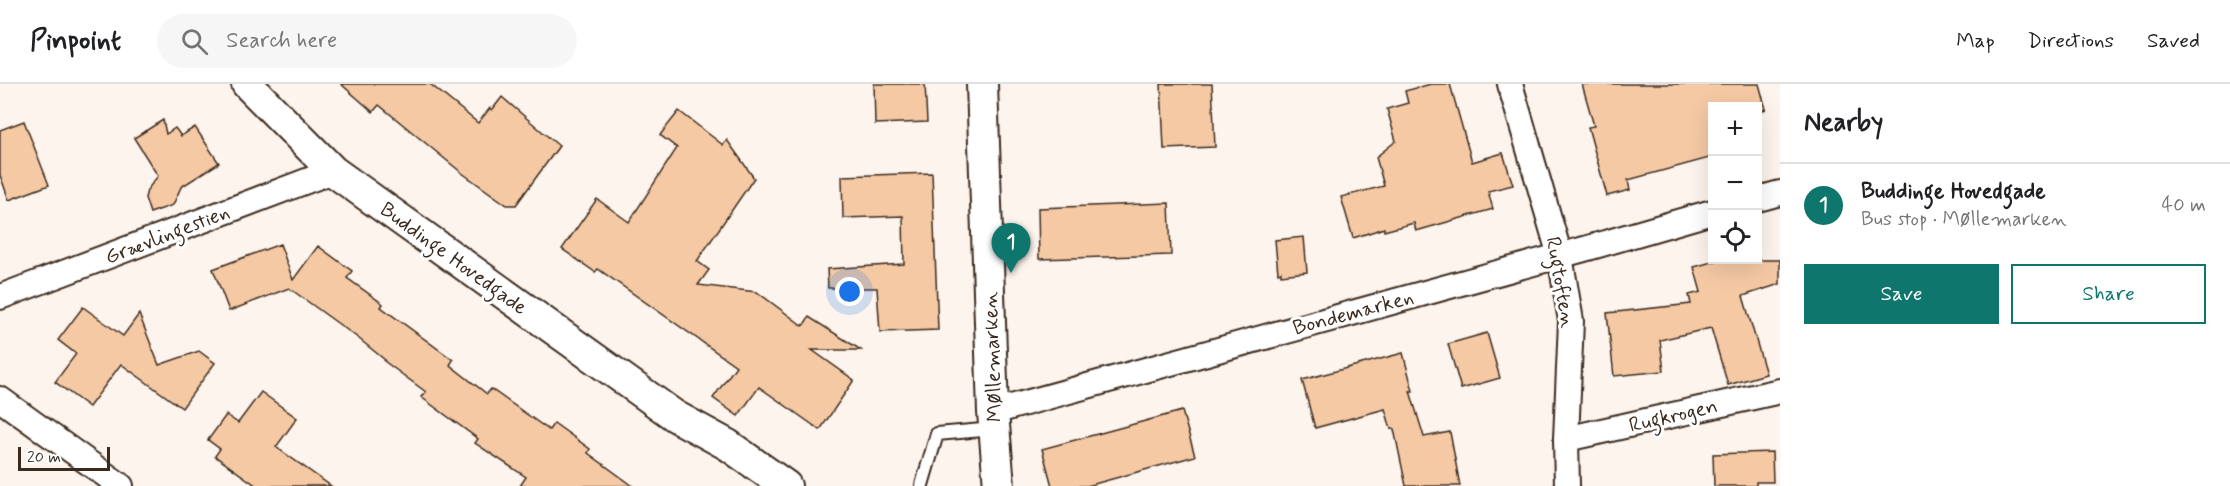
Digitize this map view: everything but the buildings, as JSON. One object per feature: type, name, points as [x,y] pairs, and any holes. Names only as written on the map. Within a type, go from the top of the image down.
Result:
[{"type":"street","name":"Buddinge Hovedgade","points":[[248,84],[333,171],[675,416],[728,445],[786,486]]},
{"type":"street","name":"Møllemarken","points":[[982,84],[994,420],[999,486]]},
{"type":"street","name":"Rugtoften","points":[[1510,84],[1560,256],[1571,321],[1566,439],[1567,486]]},
{"type":"street","name":"Grævlingestien","points":[[0,297],[333,171]]},
{"type":"street","points":[[1762,199],[1780,193]]},
{"type":"street","name":"Bondemarken","points":[[994,420],[1708,213]]},
{"type":"street","name":"Rugkrogen","points":[[1566,439],[1780,391]]},
{"type":"street","points":[[0,399],[121,486]]},
{"type":"street","name":"Buddinge Hovedgade","points":[[675,416],[721,461],[752,486]]},
{"type":"lane","points":[[922,485],[937,434],[994,420]]},
{"type":"place","name":"Buddinge Hovedgade","points":[[1011,273]]}]
